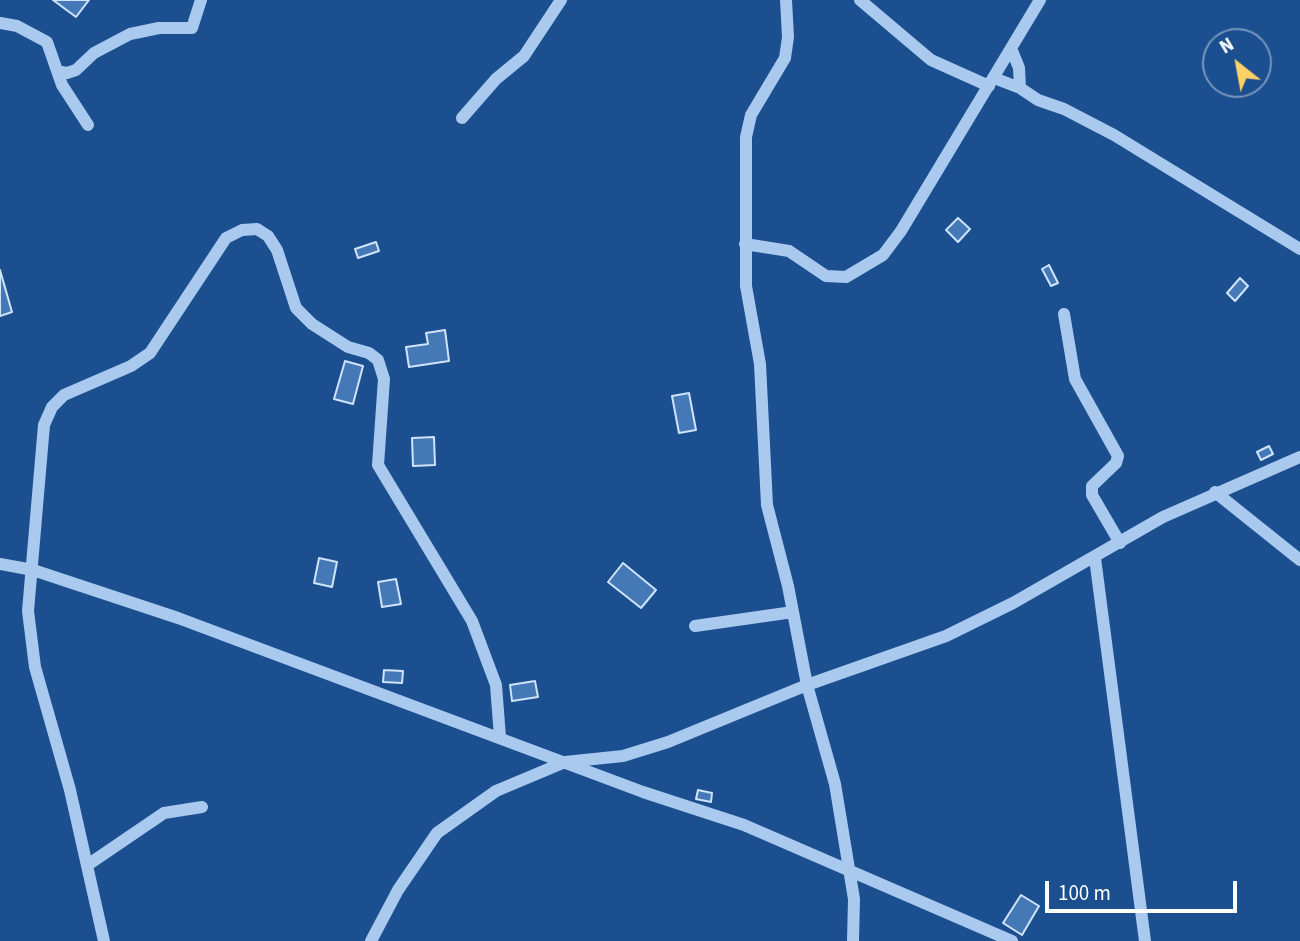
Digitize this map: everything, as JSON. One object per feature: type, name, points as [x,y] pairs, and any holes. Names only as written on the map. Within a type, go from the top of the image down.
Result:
[{"type":"street","points":[[58,71],[67,73],[76,70],[94,53],[130,34],[159,28],[192,28],[201,0]]},
{"type":"street","points":[[462,118],[496,79],[524,56],[561,0]]},
{"type":"street","points":[[786,0],[788,37],[785,58],[751,115],[746,137],[746,286],[760,364],[767,505],[793,612],[807,685],[835,784],[854,900],[853,941]]},
{"type":"street","points":[[860,0],[876,4],[931,60],[991,82],[1020,88],[1038,100],[1064,108],[1125,141],[1300,249]]},
{"type":"street","points":[[745,244],[789,251],[826,276],[846,277],[883,255],[901,231],[1040,0]]},
{"type":"street","points":[[0,23],[17,26],[47,42],[65,92],[88,125]]},
{"type":"street","points":[[1011,48],[1019,68],[1020,88]]},
{"type":"street","points":[[104,941],[89,864],[35,667],[28,611],[44,425],[52,407],[84,384],[131,366],[150,353],[226,238],[242,230],[257,229],[268,236],[277,250],[296,308],[312,324],[348,347],[369,353],[378,360],[384,379],[378,466],[472,621],[496,685],[500,737]]},
{"type":"street","points":[[1064,314],[1075,379],[1118,456],[1115,463],[1092,486],[1092,495],[1120,543]]},
{"type":"street","points":[[370,941],[398,890],[437,834],[496,791],[565,762],[623,756],[668,742],[807,685],[946,635],[1215,492],[1300,457]]},
{"type":"street","points":[[1215,492],[1300,560]]},
{"type":"street","points":[[1095,558],[1145,941]]},
{"type":"street","points":[[0,564],[33,570],[178,618],[565,762],[744,825],[1013,941]]},
{"type":"street","points":[[695,626],[793,612]]},
{"type":"street","points":[[89,864],[164,813],[202,807]]},
{"type":"building","points":[[53,0],[89,0],[76,17]]},
{"type":"building","points":[[958,218],[970,229],[958,242],[946,230]]},
{"type":"building","points":[[376,242],[379,251],[358,258],[355,249]]},
{"type":"building","points":[[1049,265],[1058,283],[1051,286],[1042,269]]},
{"type":"building","points":[[0,270],[12,312],[0,316]]},
{"type":"building","points":[[1240,278],[1248,286],[1235,301],[1227,293]]},
{"type":"building","points":[[445,330],[449,361],[409,367],[406,347],[428,344],[426,333]]},
{"type":"building","points":[[345,361],[363,366],[353,404],[334,399]]},
{"type":"building","points":[[689,393],[696,430],[679,433],[672,396]]},
{"type":"building","points":[[434,437],[435,465],[413,466],[412,438]]},
{"type":"building","points":[[1269,446],[1273,454],[1261,460],[1257,452]]},
{"type":"building","points":[[319,558],[337,562],[332,587],[314,583]]},
{"type":"building","points":[[623,563],[656,590],[641,608],[608,582]]},
{"type":"building","points":[[396,579],[401,604],[382,607],[378,582]]},
{"type":"building","points":[[384,670],[403,671],[402,683],[383,682]]},
{"type":"building","points":[[535,681],[538,697],[512,701],[510,685]]},
{"type":"building","points":[[698,790],[712,793],[711,802],[696,799]]},
{"type":"building","points":[[1021,895],[1039,906],[1022,935],[1003,923]]}]
